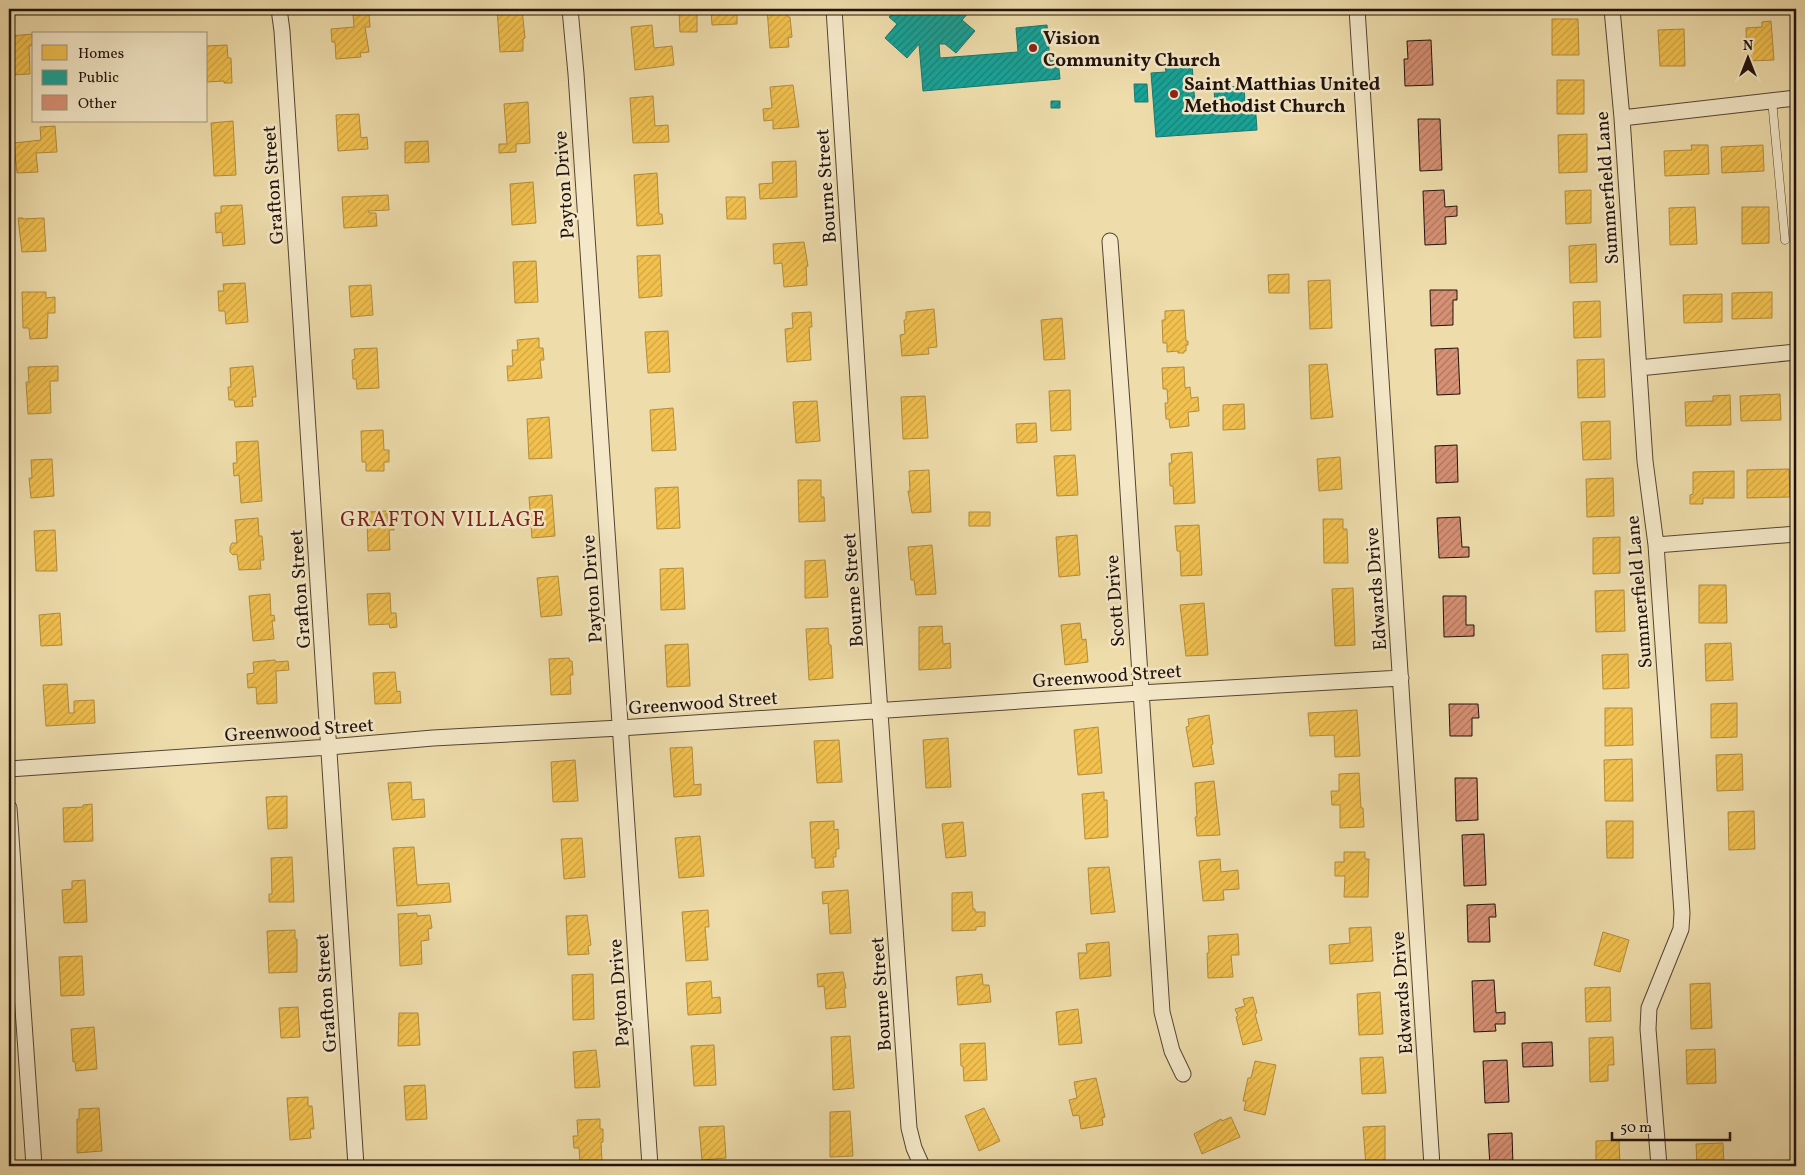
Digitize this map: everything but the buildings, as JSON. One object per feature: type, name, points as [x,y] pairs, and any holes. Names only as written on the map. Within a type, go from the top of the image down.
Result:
[{"type":"street","name":"Grafton Street","points":[[279,9],[282,31],[356,1166]]},
{"type":"street","name":"Payton Drive","points":[[570,9],[576,74],[650,1166]]},
{"type":"street","name":"Bourne Street","points":[[834,9],[909,1128],[914,1148],[922,1166]]},
{"type":"street","name":"Edwards Drive","points":[[1357,9],[1432,1166]]},
{"type":"street","name":"Summerfield Lane","points":[[1612,9],[1622,118],[1645,461],[1656,545],[1682,913],[1681,928],[1649,1008],[1648,1028],[1659,1166]]},
{"type":"street","points":[[1622,118],[1796,98]]},
{"type":"street","name":"Scott Drive","points":[[1110,241],[1162,1012],[1172,1051],[1183,1074]]},
{"type":"street","points":[[1639,368],[1796,352]]},
{"type":"street","points":[[1656,545],[1796,534]]},
{"type":"street","name":"Greenwood Street","points":[[9,768],[329,747],[433,738],[620,728],[1140,693],[1401,678]]},
{"type":"street","points":[[9,808],[34,1166]]},
{"type":"lane","points":[[1772,100],[1785,240]]},
{"type":"place","name":"Vision Community Church","points":[[1033,48]]},
{"type":"place","name":"Saint Matthias United Methodist Church","points":[[1174,94]]},
{"type":"district","name":"GRAFTON VILLAGE","points":[[443,519]]}]
